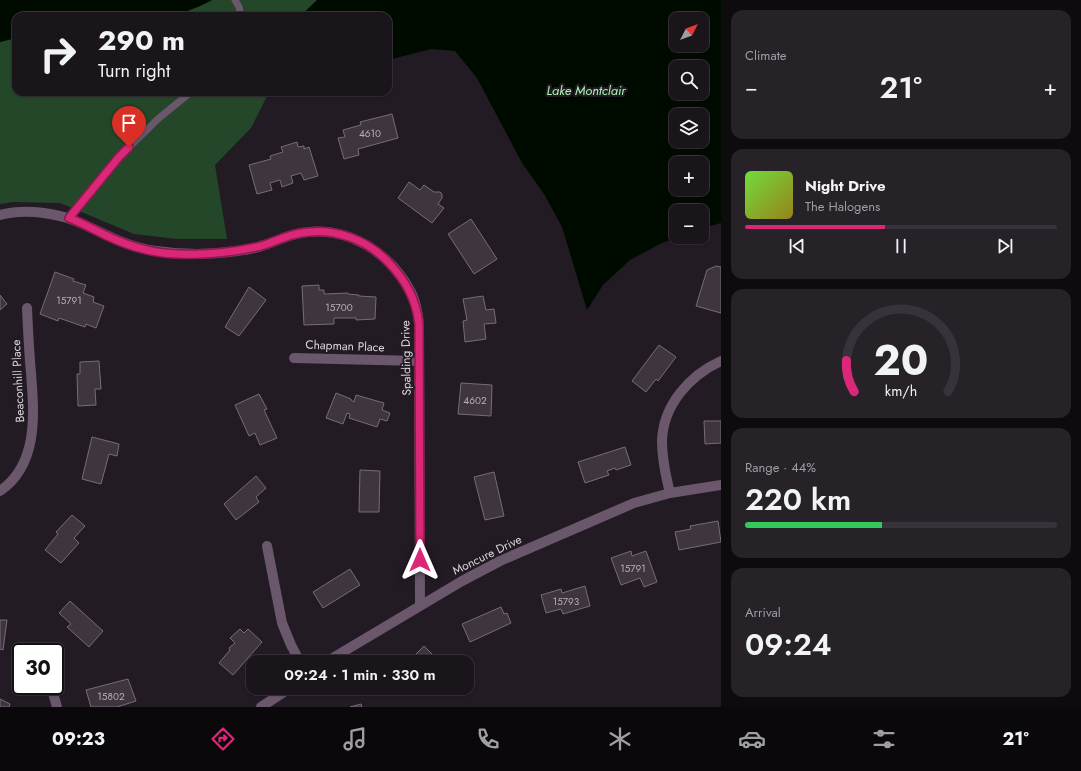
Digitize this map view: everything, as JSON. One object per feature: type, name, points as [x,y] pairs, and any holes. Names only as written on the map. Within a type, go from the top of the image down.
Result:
[{"type":"street","name":"Spalding Drive","points":[[0,215],[22,212],[44,213],[69,218],[128,245],[154,251],[179,254],[211,254],[237,251],[263,245],[302,232],[324,231],[342,234],[359,240],[386,258],[400,274],[411,293],[417,310],[419,324],[420,606]]},
{"type":"street","name":"Beaconhill Place","points":[[0,491],[16,475],[24,461],[34,424],[26,308]]},
{"type":"street","name":"Chapman Place","points":[[294,358],[419,361]]},
{"type":"street","points":[[670,492],[666,475],[662,441],[668,417],[673,405],[683,390],[696,376],[710,366],[721,362]]},
{"type":"street","name":"Moncure Drive","points":[[338,655],[462,581],[500,561],[634,503],[670,492],[721,485]]},
{"type":"street","points":[[267,546],[282,623],[296,655]]},
{"type":"street","points":[[54,695],[57,707]]},
{"type":"street","points":[[262,707],[280,695]]},
{"type":"lane","points":[[235,0],[240,12]]},
{"type":"lane","points":[[69,218],[119,157],[159,118],[187,96]]},
{"type":"green space","points":[[212,0],[317,0],[304,12],[184,12]]},
{"type":"green space","points":[[12,39],[12,96],[267,96],[251,128],[215,165],[227,239],[177,239],[134,234],[60,203],[13,202],[0,204],[0,42]]},
{"type":"water","points":[[0,0],[212,0],[184,12],[12,12],[12,39],[0,42]]},
{"type":"water","name":"Lake Montclair","points":[[317,0],[721,0],[721,223],[709,226],[709,204],[669,204],[669,240],[630,260],[603,285],[587,310],[562,227],[544,194],[522,163],[477,78],[455,51],[431,49],[392,59],[392,12],[305,12]]},
{"type":"building","points":[[392,114],[398,138],[358,149],[359,155],[344,159],[338,138],[345,137],[343,130],[361,125],[360,122]]},
{"type":"building","points":[[297,142],[298,147],[304,146],[304,149],[309,147],[318,176],[304,180],[301,173],[291,176],[293,183],[282,187],[280,180],[270,183],[272,190],[257,194],[249,165],[271,159],[270,156],[283,152],[281,147]]},
{"type":"building","points":[[409,182],[420,190],[424,185],[434,192],[440,192],[442,194],[442,198],[438,204],[444,208],[432,223],[398,198]]},
{"type":"building","points":[[471,219],[497,259],[474,274],[448,234]]},
{"type":"building","points":[[716,266],[721,267],[721,313],[696,306],[707,270]]},
{"type":"building","points":[[55,272],[74,279],[73,281],[86,285],[83,293],[94,297],[93,302],[104,306],[96,328],[86,324],[85,327],[59,318],[58,321],[40,314]]},
{"type":"building","points":[[319,285],[319,290],[324,290],[324,294],[348,293],[359,296],[376,297],[375,319],[356,320],[356,318],[334,318],[334,324],[304,325],[302,286]]},
{"type":"building","points":[[249,287],[266,300],[239,336],[225,327]]},
{"type":"building","points":[[0,295],[7,304],[0,310]]},
{"type":"building","points":[[483,296],[486,310],[494,309],[496,323],[484,324],[486,339],[465,342],[463,321],[467,320],[463,299]]},
{"type":"building","points":[[659,345],[676,357],[658,381],[656,379],[646,392],[632,381]]},
{"type":"building","points":[[99,361],[101,389],[95,389],[96,405],[78,406],[77,374],[80,374],[80,362]]},
{"type":"building","points":[[461,383],[492,385],[491,416],[458,414]]},
{"type":"building","points":[[336,393],[351,399],[354,402],[356,395],[384,403],[382,410],[390,413],[387,421],[380,419],[377,427],[349,418],[350,414],[347,413],[343,424],[326,418]]},
{"type":"building","points":[[259,394],[267,409],[264,410],[277,438],[260,445],[255,433],[249,436],[235,405]]},
{"type":"building","points":[[704,421],[721,421],[721,443],[705,444]]},
{"type":"building","points":[[92,437],[119,444],[117,456],[109,454],[101,484],[82,479]]},
{"type":"building","points":[[625,447],[631,465],[616,470],[615,468],[607,471],[609,475],[585,483],[578,462]]},
{"type":"building","points":[[360,470],[380,471],[379,512],[359,512]]},
{"type":"building","points":[[494,472],[504,516],[485,520],[474,477]]},
{"type":"building","points":[[256,476],[266,488],[256,497],[259,502],[236,520],[224,504]]},
{"type":"building","points":[[72,515],[85,526],[74,538],[79,543],[61,563],[45,550],[58,534],[56,532]]},
{"type":"building","points":[[718,521],[721,542],[679,550],[675,532],[691,529],[690,526]]},
{"type":"building","points":[[631,551],[632,556],[646,551],[657,582],[644,587],[640,578],[621,585],[611,558]]},
{"type":"building","points":[[350,569],[360,585],[323,608],[313,592]]},
{"type":"building","points":[[585,586],[590,606],[563,614],[561,609],[546,613],[541,595],[561,589],[562,593]]},
{"type":"building","points":[[70,601],[103,631],[89,647],[67,627],[71,624],[59,613]]},
{"type":"building","points":[[501,607],[504,614],[507,613],[511,623],[470,642],[462,624]]},
{"type":"building","points":[[0,620],[7,620],[3,650],[0,649]]},
{"type":"building","points":[[240,629],[244,633],[248,629],[262,642],[251,655],[246,655],[246,660],[233,675],[219,663],[230,650],[229,648],[235,643],[230,638]]},
{"type":"building","points":[[424,646],[433,655],[415,655]]},
{"type":"building","points":[[128,679],[136,701],[117,707],[91,707],[86,690]]},
{"type":"building","points":[[0,699],[10,704],[9,707],[0,707]]},
{"type":"building","points":[[361,704],[362,707],[350,707]]},
{"type":"route","points":[[129,147],[69,218],[128,245],[154,251],[179,254],[211,254],[237,251],[263,245],[302,232],[324,231],[342,234],[359,240],[374,249],[386,258],[400,274],[411,293],[417,310],[419,324],[420,560]]}]
